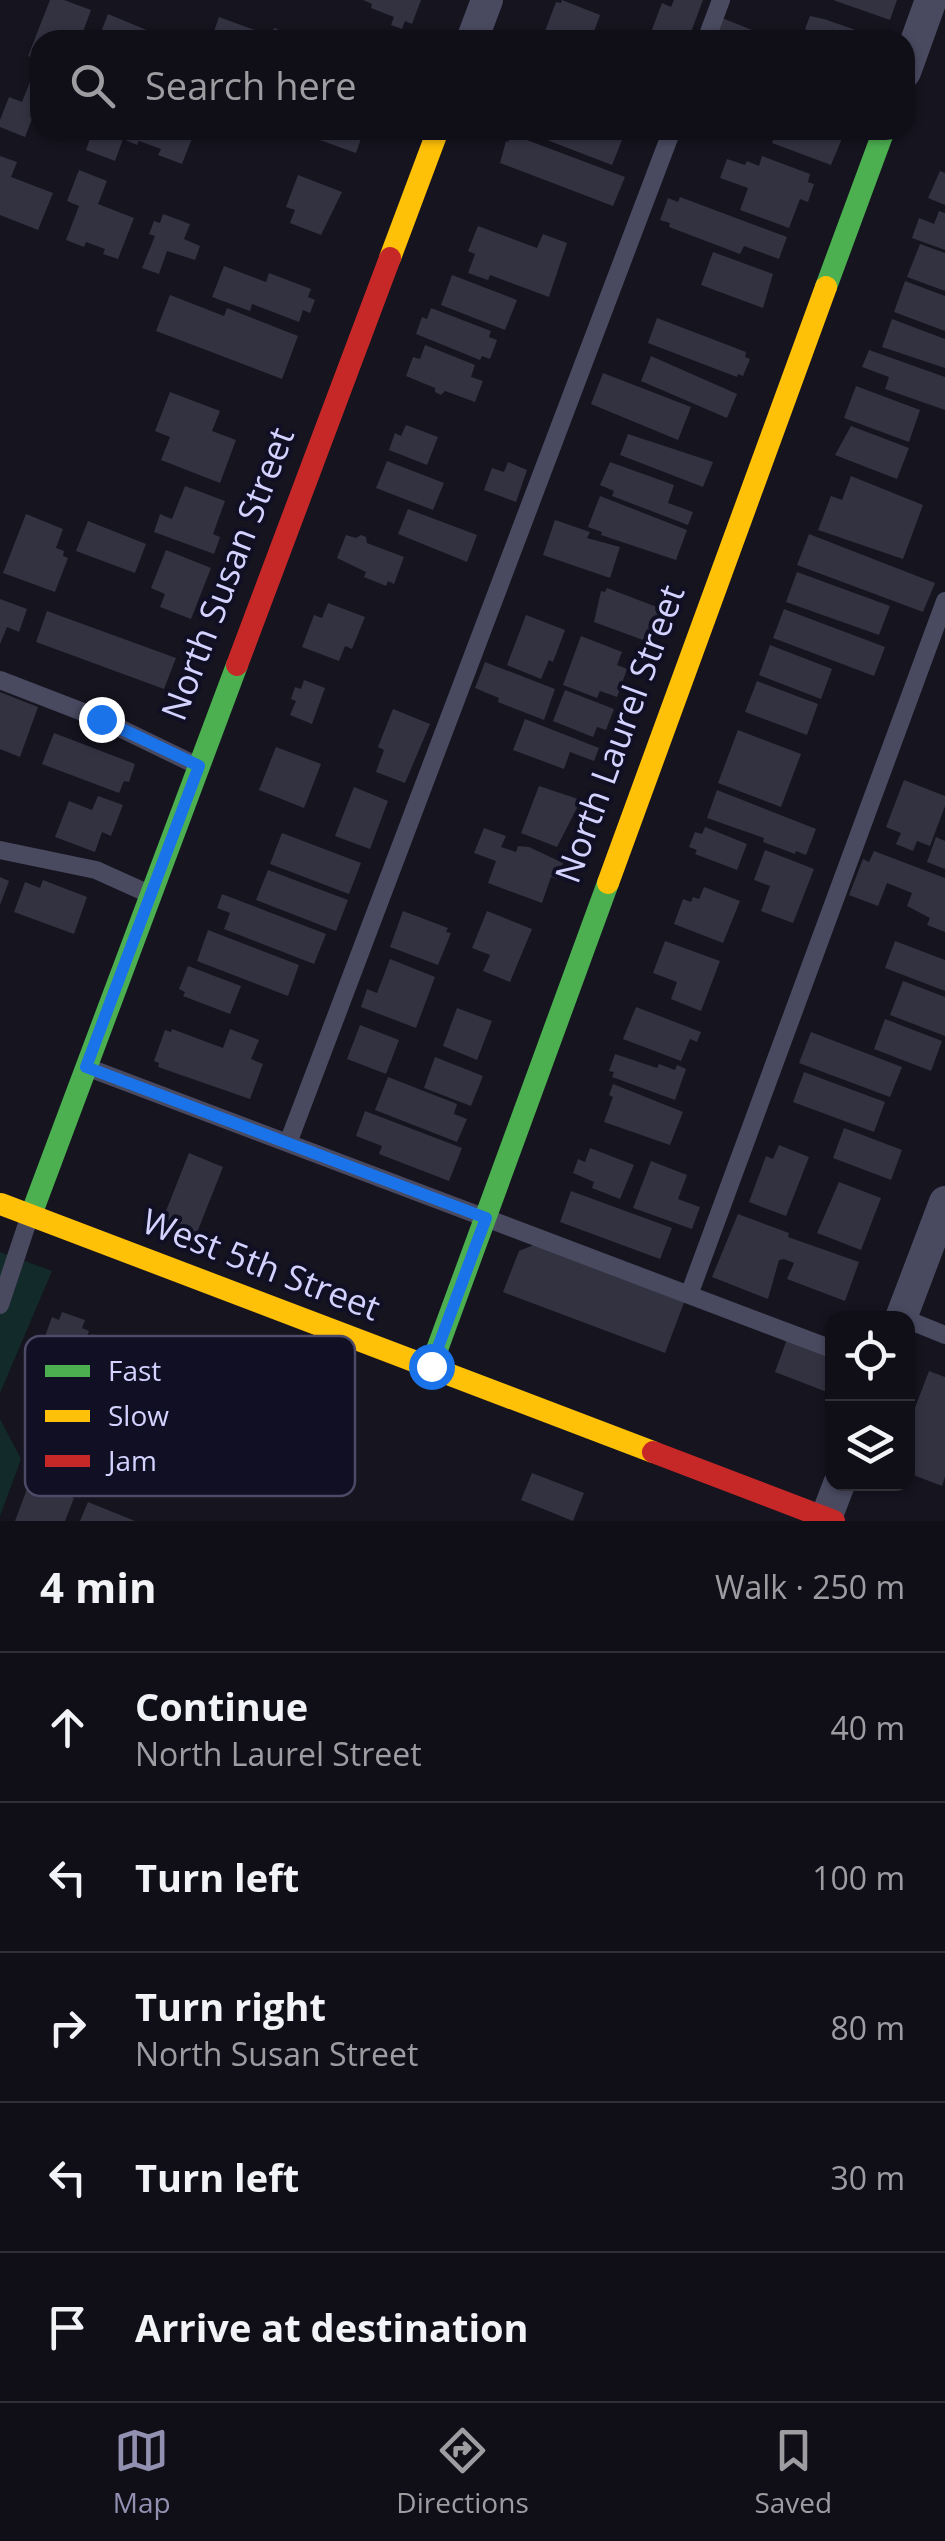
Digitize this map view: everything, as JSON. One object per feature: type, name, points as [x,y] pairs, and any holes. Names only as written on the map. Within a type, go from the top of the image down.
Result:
[{"type":"street","points":[[476,30],[487,0]]},
{"type":"street","points":[[915,44],[931,0]]},
{"type":"street","name":"North Susan Street","points":[[30,1215],[434,140]]},
{"type":"street","name":"North Laurel Street","points":[[431,1366],[880,140]]},
{"type":"street","points":[[907,1311],[945,1202]]},
{"type":"street","name":"West 5th Street","points":[[0,1204],[351,1336]]},
{"type":"street","name":"West 5th Street","points":[[355,1337],[829,1520]]},
{"type":"street","points":[[829,1520],[838,1491]]},
{"type":"lane","points":[[710,30],[721,0]]},
{"type":"lane","points":[[288,1143],[668,140]]},
{"type":"lane","points":[[689,1295],[945,601]]},
{"type":"lane","points":[[0,680],[101,719],[199,766]]},
{"type":"lane","points":[[0,850],[96,870],[151,894]]},
{"type":"lane","points":[[86,1067],[825,1346]]},
{"type":"lane","points":[[0,1304],[30,1215]]},
{"type":"lane","points":[[915,1323],[945,1334]]},
{"type":"green space","points":[[0,1252],[52,1271],[0,1393]]},
{"type":"green space","points":[[0,1419],[21,1459],[0,1516]]},
{"type":"building","points":[[50,0],[64,0],[91,10],[84,30],[38,30]]},
{"type":"building","points":[[363,0],[421,0],[412,24],[405,21],[402,29],[391,25],[394,17],[371,8],[372,4]]},
{"type":"building","points":[[562,0],[600,15],[595,30],[546,30],[556,2]]},
{"type":"building","points":[[674,0],[703,0],[692,30],[652,30],[662,3],[671,7]]},
{"type":"building","points":[[833,0],[897,0],[890,20]]},
{"type":"building","points":[[108,14],[147,30],[102,30]]},
{"type":"building","points":[[810,16],[856,30],[807,30]]},
{"type":"building","points":[[219,17],[255,30],[214,30]]},
{"type":"building","points":[[722,18],[752,30],[718,30]]},
{"type":"building","points":[[30,82],[30,124],[25,137],[0,127],[9,97],[22,102]]},
{"type":"building","points":[[90,140],[123,140],[115,161],[86,150]]},
{"type":"building","points":[[125,140],[191,140],[182,164],[158,155],[161,149],[139,141],[137,145]]},
{"type":"building","points":[[320,140],[361,140],[356,153]]},
{"type":"building","points":[[527,140],[625,177],[613,206],[500,163],[508,142]]},
{"type":"building","points":[[547,140],[622,140],[612,165]]},
{"type":"building","points":[[773,140],[841,140],[831,165],[772,143]]},
{"type":"building","points":[[0,156],[17,162],[11,177],[53,193],[38,230],[0,215]]},
{"type":"building","points":[[762,156],[810,174],[808,182],[814,184],[808,202],[800,199],[789,228],[740,210],[748,188],[720,178],[727,159],[759,166]]},
{"type":"building","points":[[79,170],[107,181],[98,204],[134,218],[118,259],[86,242],[84,247],[66,240],[79,206],[67,201]]},
{"type":"building","points":[[940,171],[945,173],[945,205],[928,198]]},
{"type":"building","points":[[298,175],[342,192],[321,235],[290,223],[295,210],[286,207]]},
{"type":"building","points":[[680,197],[787,237],[779,259],[744,246],[740,254],[669,227],[670,223],[660,220],[668,198],[678,202]]},
{"type":"building","points":[[939,211],[945,213],[945,250],[912,238],[919,218],[934,224]]},
{"type":"building","points":[[163,214],[190,224],[184,239],[200,246],[195,260],[167,251],[159,274],[142,268],[155,236],[149,234],[154,221],[160,223]]},
{"type":"building","points":[[478,226],[537,248],[543,234],[567,243],[549,297],[490,275],[488,280],[468,273],[475,254],[468,251]]},
{"type":"building","points":[[920,244],[945,253],[945,291],[907,277]]},
{"type":"building","points":[[713,252],[773,274],[763,308],[701,285]]},
{"type":"building","points":[[224,266],[266,282],[269,273],[311,289],[308,297],[315,300],[310,313],[303,310],[299,322],[252,304],[250,311],[212,297]]},
{"type":"building","points":[[452,275],[517,300],[505,330],[441,305]]},
{"type":"building","points":[[905,281],[945,296],[945,331],[894,312]]},
{"type":"building","points":[[170,295],[224,316],[227,308],[298,336],[282,379],[156,331]]},
{"type":"building","points":[[431,308],[491,331],[489,337],[497,340],[490,359],[482,356],[480,360],[416,334],[422,317],[427,319]]},
{"type":"building","points":[[657,318],[746,352],[745,357],[750,359],[743,376],[648,343]]},
{"type":"building","points":[[892,319],[945,339],[945,368],[882,347]]},
{"type":"building","points":[[425,345],[475,365],[471,377],[483,381],[475,402],[445,391],[441,395],[435,388],[406,376],[413,357],[420,359]]},
{"type":"building","points":[[869,350],[945,377],[945,410],[885,389],[889,377],[862,367]]},
{"type":"building","points":[[651,356],[737,394],[727,418],[641,381]]},
{"type":"building","points":[[603,373],[691,407],[678,440],[591,404]]},
{"type":"building","points":[[856,386],[920,410],[909,442],[844,418]]},
{"type":"building","points":[[170,392],[220,411],[212,431],[236,440],[220,483],[161,460],[170,437],[155,431]]},
{"type":"building","points":[[406,425],[438,437],[427,465],[389,450],[395,433],[401,436]]},
{"type":"building","points":[[851,426],[909,448],[897,479],[835,455]]},
{"type":"building","points":[[628,434],[713,462],[703,487],[620,455]]},
{"type":"building","points":[[387,461],[444,483],[433,510],[376,488]]},
{"type":"building","points":[[508,462],[527,470],[516,502],[484,490],[492,468],[504,472]]},
{"type":"building","points":[[610,462],[674,485],[668,503],[693,512],[688,525],[612,496],[614,491],[600,485]]},
{"type":"building","points":[[851,476],[923,505],[903,559],[818,530],[831,496],[842,500]]},
{"type":"building","points":[[185,486],[225,501],[213,534],[220,537],[214,554],[154,532],[160,514],[172,519]]},
{"type":"building","points":[[600,496],[687,530],[676,560],[588,527]]},
{"type":"building","points":[[408,509],[477,535],[467,562],[398,534]]},
{"type":"building","points":[[26,514],[63,529],[56,548],[68,558],[55,592],[3,573]]},
{"type":"building","points":[[555,520],[590,532],[587,538],[620,547],[610,578],[543,555]]},
{"type":"building","points":[[88,521],[146,544],[135,573],[76,551]]},
{"type":"building","points":[[809,534],[935,583],[923,612],[797,565]]},
{"type":"building","points":[[346,535],[361,535],[367,543],[404,557],[394,584],[388,581],[386,586],[364,577],[366,572],[337,558]]},
{"type":"building","points":[[166,550],[211,568],[191,619],[160,607],[165,594],[151,588]]},
{"type":"building","points":[[797,572],[890,606],[879,635],[786,602]]},
{"type":"building","points":[[607,588],[662,609],[654,632],[647,629],[643,640],[594,622],[601,591]]},
{"type":"building","points":[[0,599],[27,609],[19,632],[7,627],[0,644]]},
{"type":"building","points":[[328,603],[365,617],[352,649],[345,646],[339,661],[302,647],[314,615],[322,618]]},
{"type":"building","points":[[784,609],[885,647],[874,676],[773,638]]},
{"type":"building","points":[[47,611],[176,658],[164,689],[36,642]]},
{"type":"building","points":[[526,615],[565,630],[553,662],[549,660],[541,679],[507,665]]},
{"type":"building","points":[[581,636],[622,652],[617,665],[627,669],[617,697],[600,691],[597,698],[563,685]]},
{"type":"building","points":[[770,645],[832,669],[821,699],[759,675]]},
{"type":"building","points":[[485,662],[555,689],[544,720],[498,702],[499,698],[475,688]]},
{"type":"building","points":[[304,680],[325,688],[312,724],[290,715],[296,701],[291,699],[295,687],[301,689]]},
{"type":"building","points":[[757,681],[818,704],[807,735],[745,712]]},
{"type":"building","points":[[565,690],[614,709],[606,730],[597,727],[593,737],[553,721]]},
{"type":"building","points":[[0,692],[38,707],[20,757],[0,749]]},
{"type":"building","points":[[393,709],[430,724],[405,783],[376,772],[384,750],[378,747]]},
{"type":"building","points":[[525,719],[599,748],[594,761],[570,752],[564,769],[513,750]]},
{"type":"building","points":[[738,730],[801,754],[781,807],[718,783]]},
{"type":"building","points":[[54,733],[135,764],[129,782],[124,781],[119,793],[42,764]]},
{"type":"building","points":[[276,747],[321,764],[304,808],[259,790]]},
{"type":"building","points":[[904,780],[945,796],[930,846],[917,841],[913,851],[896,844],[901,833],[886,827]]},
{"type":"building","points":[[539,786],[581,800],[557,847],[521,833]]},
{"type":"building","points":[[354,787],[388,801],[370,849],[335,836]]},
{"type":"building","points":[[717,790],[816,829],[806,855],[707,818]]},
{"type":"building","points":[[98,796],[123,805],[111,836],[102,832],[95,852],[55,837],[69,801],[92,810]]},
{"type":"building","points":[[705,827],[747,844],[737,870],[695,854],[697,850],[689,847],[695,832],[702,834]]},
{"type":"building","points":[[484,828],[506,836],[501,847],[516,852],[518,846],[529,847],[563,863],[557,879],[551,877],[542,903],[488,883],[496,861],[474,853]]},
{"type":"building","points":[[282,833],[361,863],[349,894],[270,864]]},
{"type":"building","points":[[936,837],[945,841],[945,869],[927,862]]},
{"type":"building","points":[[765,850],[814,869],[793,923],[761,911],[770,886],[754,880]]},
{"type":"building","points":[[874,851],[945,878],[945,932],[927,925],[930,918],[907,906],[912,893],[887,883],[878,906],[849,895],[863,859],[869,862]]},
{"type":"building","points":[[268,870],[348,900],[336,931],[256,900]]},
{"type":"building","points":[[0,877],[9,881],[0,905]]},
{"type":"building","points":[[43,880],[87,897],[74,934],[14,912],[25,882],[40,888]]},
{"type":"building","points":[[704,887],[740,901],[723,943],[674,924],[683,899],[699,899]]},
{"type":"building","points":[[222,894],[326,934],[314,964],[224,929],[230,913],[217,908]]},
{"type":"building","points":[[403,911],[448,928],[446,932],[451,933],[438,965],[390,947]]},
{"type":"building","points":[[487,911],[532,929],[510,982],[483,971],[490,955],[472,948]]},
{"type":"building","points":[[208,930],[299,965],[288,996],[197,961]]},
{"type":"building","points":[[665,941],[720,961],[701,1011],[671,999],[677,982],[653,973]]},
{"type":"building","points":[[895,941],[945,960],[945,991],[885,968]]},
{"type":"building","points":[[390,959],[435,977],[416,1028],[361,1007],[367,989],[377,993]]},
{"type":"building","points":[[188,966],[241,986],[230,1014],[183,996],[185,992],[179,989]]},
{"type":"building","points":[[903,981],[945,997],[945,1036],[890,1015]]},
{"type":"building","points":[[636,1007],[701,1032],[697,1042],[690,1039],[681,1061],[623,1039]]},
{"type":"building","points":[[457,1008],[492,1021],[477,1060],[443,1046]]},
{"type":"building","points":[[885,1019],[942,1041],[931,1071],[874,1049]]},
{"type":"building","points":[[360,1025],[399,1040],[386,1074],[347,1059]]},
{"type":"building","points":[[172,1029],[223,1048],[230,1029],[259,1040],[251,1059],[263,1064],[250,1099],[158,1067],[159,1063],[154,1061],[165,1030]]},
{"type":"building","points":[[811,1032],[902,1067],[890,1097],[799,1063]]},
{"type":"building","points":[[615,1054],[657,1068],[659,1064],[686,1069],[675,1100],[612,1077],[614,1072],[609,1071]]},
{"type":"building","points":[[435,1057],[483,1076],[471,1106],[424,1088]]},
{"type":"building","points":[[804,1072],[885,1102],[874,1132],[793,1102]]},
{"type":"building","points":[[388,1077],[457,1104],[454,1114],[467,1119],[457,1142],[375,1110]]},
{"type":"building","points":[[613,1084],[683,1112],[670,1145],[604,1122]]},
{"type":"building","points":[[365,1111],[462,1148],[449,1181],[379,1154],[382,1146],[356,1136]]},
{"type":"building","points":[[844,1128],[902,1150],[891,1180],[833,1158]]},
{"type":"building","points":[[779,1145],[809,1157],[786,1216],[749,1202],[766,1156],[773,1159]]},
{"type":"building","points":[[590,1148],[634,1165],[620,1199],[592,1188],[594,1182],[573,1173],[578,1159],[585,1162]]},
{"type":"building","points":[[189,1153],[223,1167],[194,1240],[160,1226]]},
{"type":"building","points":[[651,1161],[687,1175],[678,1199],[700,1207],[692,1229],[633,1208]]},
{"type":"building","points":[[839,1182],[881,1198],[861,1250],[817,1233]]},
{"type":"building","points":[[571,1191],[672,1228],[660,1259],[560,1222]]},
{"type":"building","points":[[738,1214],[859,1262],[845,1301],[787,1279],[794,1263],[784,1259],[779,1260],[768,1299],[712,1277]]},
{"type":"building","points":[[536,1244],[685,1300],[665,1353],[503,1292],[519,1251]]},
{"type":"building","points":[[62,1312],[85,1320],[82,1328],[89,1331],[87,1336],[45,1336],[52,1317],[59,1320]]},
{"type":"building","points":[[787,1339],[825,1354],[825,1391],[775,1372]]},
{"type":"building","points":[[929,1371],[945,1377],[942,1486],[915,1476],[915,1408]]},
{"type":"building","points":[[532,1473],[584,1493],[573,1521],[521,1500]]},
{"type":"building","points":[[25,1494],[74,1498],[65,1521],[15,1521]]},
{"type":"building","points":[[88,1502],[135,1521],[80,1521]]},
{"type":"traffic: fast","points":[[826,287],[880,140]]},
{"type":"traffic: fast","points":[[31,1215],[237,665]]},
{"type":"traffic: fast","points":[[431,1366],[608,883]]},
{"type":"traffic: slow","points":[[390,258],[434,140]]},
{"type":"traffic: slow","points":[[608,883],[826,287]]},
{"type":"traffic: slow","points":[[1,1204],[348,1336]]},
{"type":"traffic: slow","points":[[355,1339],[653,1452]]},
{"type":"traffic: jam","points":[[237,665],[390,258]]},
{"type":"traffic: jam","points":[[653,1452],[834,1521]]},
{"type":"route","points":[[101,719],[199,766],[86,1067],[486,1218],[431,1366]]}]
